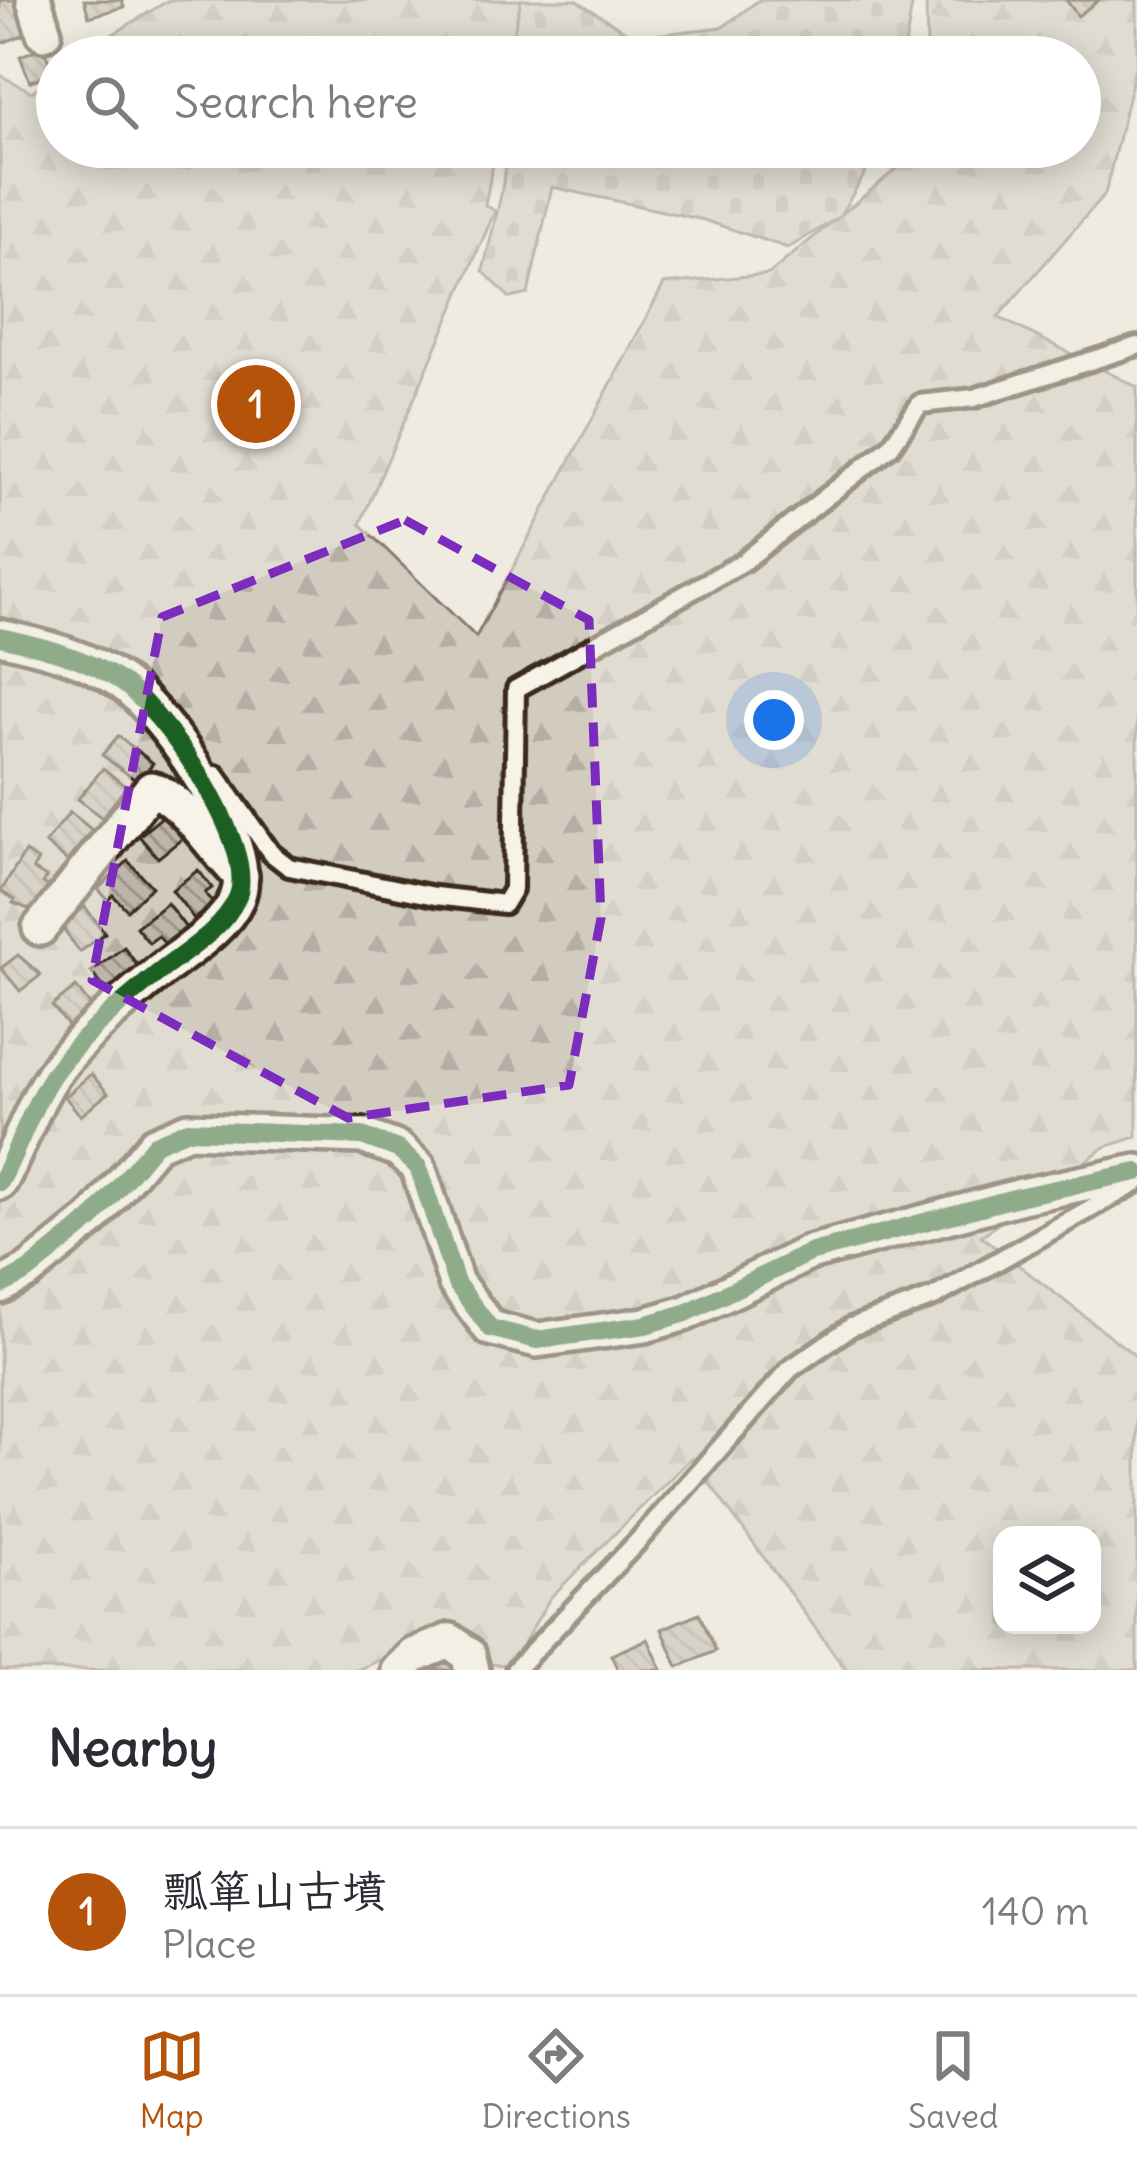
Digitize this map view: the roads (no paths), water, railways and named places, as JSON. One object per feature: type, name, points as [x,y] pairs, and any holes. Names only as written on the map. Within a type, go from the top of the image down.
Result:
[{"type":"street","points":[[34,0],[44,33]]},
{"type":"street","points":[[0,638],[80,659],[114,676],[143,700],[227,825],[238,850],[242,878],[235,903],[222,919],[128,998],[63,1061],[40,1096],[0,1182]]},
{"type":"street","points":[[40,928],[152,789],[180,808],[242,878]]},
{"type":"street","points":[[0,1286],[28,1271],[92,1219],[155,1144],[188,1130],[362,1136],[398,1149],[418,1167],[456,1283],[490,1328],[537,1340],[645,1325],[686,1313],[809,1252],[1022,1196],[1137,1172]]},
{"type":"street","points":[[399,1670],[413,1656],[451,1641],[468,1654],[472,1670]]},
{"type":"lane","points":[[164,728],[190,738],[271,853],[289,867],[435,896],[504,904],[514,889],[516,689],[743,562],[890,447],[920,404],[974,398],[1137,346]]},
{"type":"lane","points":[[514,1670],[637,1542],[790,1369],[851,1327],[934,1297],[1137,1183]]},
{"type":"place","name":"瓢箪山古墳","points":[[256,404]]}]
